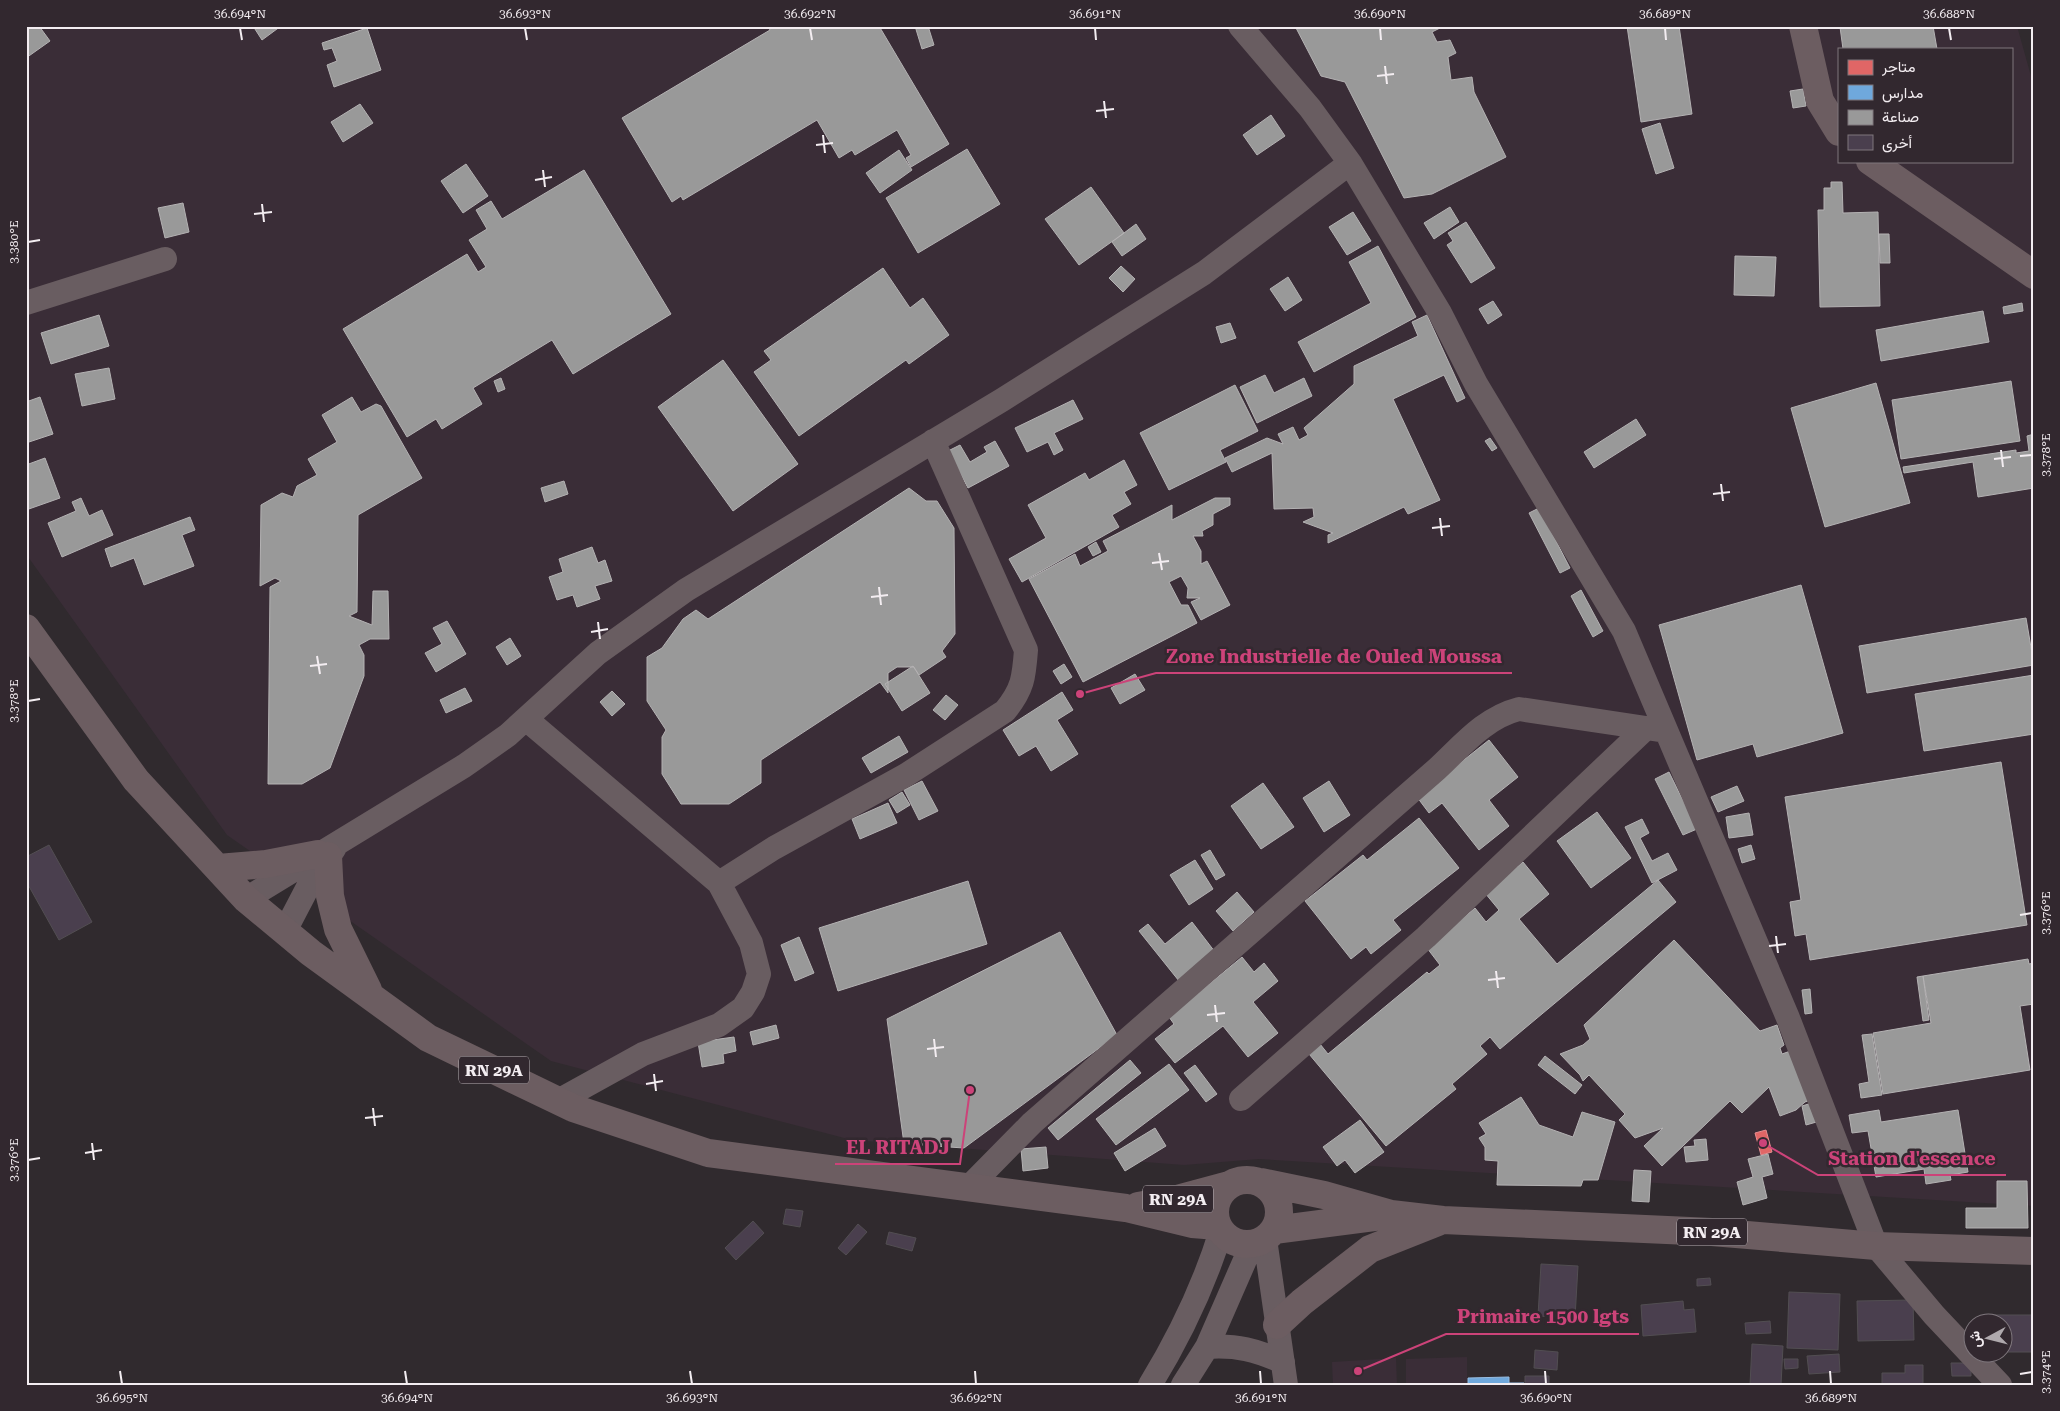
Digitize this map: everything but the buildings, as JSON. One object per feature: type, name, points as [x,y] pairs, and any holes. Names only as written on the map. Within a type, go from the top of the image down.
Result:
[{"type":"main road","points":[[1803,26],[1811,70],[1820,101],[1838,130]]},
{"type":"main road","points":[[1871,162],[2034,275]]},
{"type":"main road","name":"RN 29A","points":[[28,635],[136,780],[246,899],[285,931],[428,1038],[558,1101],[708,1153],[1126,1208],[1220,1229]]},
{"type":"main road","points":[[218,868],[266,864],[328,852],[330,896],[338,930],[373,998]]},
{"type":"main road","points":[[1250,1179],[1261,1182],[1277,1198],[1279,1214],[1264,1238],[1240,1244],[1230,1239],[1220,1229],[1215,1215],[1216,1203],[1221,1193],[1229,1184],[1239,1180],[1250,1179]]},
{"type":"main road","name":"RN 29A","points":[[1261,1182],[1324,1195],[1391,1214],[1443,1220],[1712,1232],[1876,1246],[2034,1251]]},
{"type":"main road","name":"RN 29A","points":[[1126,1208],[1177,1199],[1229,1184]]},
{"type":"main road","name":"RN 29A","points":[[1264,1238],[1391,1214]]},
{"type":"main road","points":[[1277,1325],[1302,1302],[1370,1249],[1443,1220]]},
{"type":"street","points":[[1240,26],[1310,108],[1350,163],[1440,313],[1476,384],[1624,631],[1656,730],[1788,1018],[1876,1246],[1934,1315],[2000,1385]]},
{"type":"street","points":[[246,899],[328,852],[464,766],[508,735],[598,653],[686,590],[933,441],[1204,273],[1350,163]]},
{"type":"street","points":[[26,303],[165,259]]},
{"type":"street","points":[[718,883],[774,848],[906,775],[1005,711],[1016,697],[1024,680],[1026,650],[933,441]]},
{"type":"street","points":[[968,1188],[1032,1123],[1422,782],[1488,721],[1502,713],[1519,709],[1656,730]]},
{"type":"street","points":[[526,719],[718,883],[751,943],[759,974],[754,992],[743,1008],[719,1025],[643,1054],[558,1101]]},
{"type":"street","points":[[1241,1099],[1426,937],[1656,730]]},
{"type":"street","points":[[285,931],[294,910],[328,852]]},
{"type":"street","points":[[1150,1385],[1174,1345],[1210,1268],[1220,1229]]},
{"type":"street","points":[[1264,1238],[1286,1385]]},
{"type":"street","points":[[1183,1385],[1207,1347],[1264,1238]]},
{"type":"street","points":[[1207,1347],[1228,1346],[1254,1350],[1284,1362]]},
{"type":"shaded area","points":[[26,26],[2017,26],[2034,87],[2034,1206],[1259,1159],[1184,1165],[852,1140],[551,1061],[227,835],[26,554]]},
{"type":"shaded area","points":[[1467,1357],[1467,1385],[1406,1385],[1406,1359]]},
{"type":"shaded area","points":[[1396,1358],[1397,1385],[1333,1385],[1332,1362]]},
{"type":"place","name":"Zone Industrielle de Ouled Moussa","points":[[1080,694]]},
{"type":"place","name":"EL RITADJ","points":[[970,1090]]},
{"type":"place","name":"Station d'essence","points":[[1763,1143]]},
{"type":"place","name":"Primaire 1500 lgts","points":[[1358,1371]]}]
